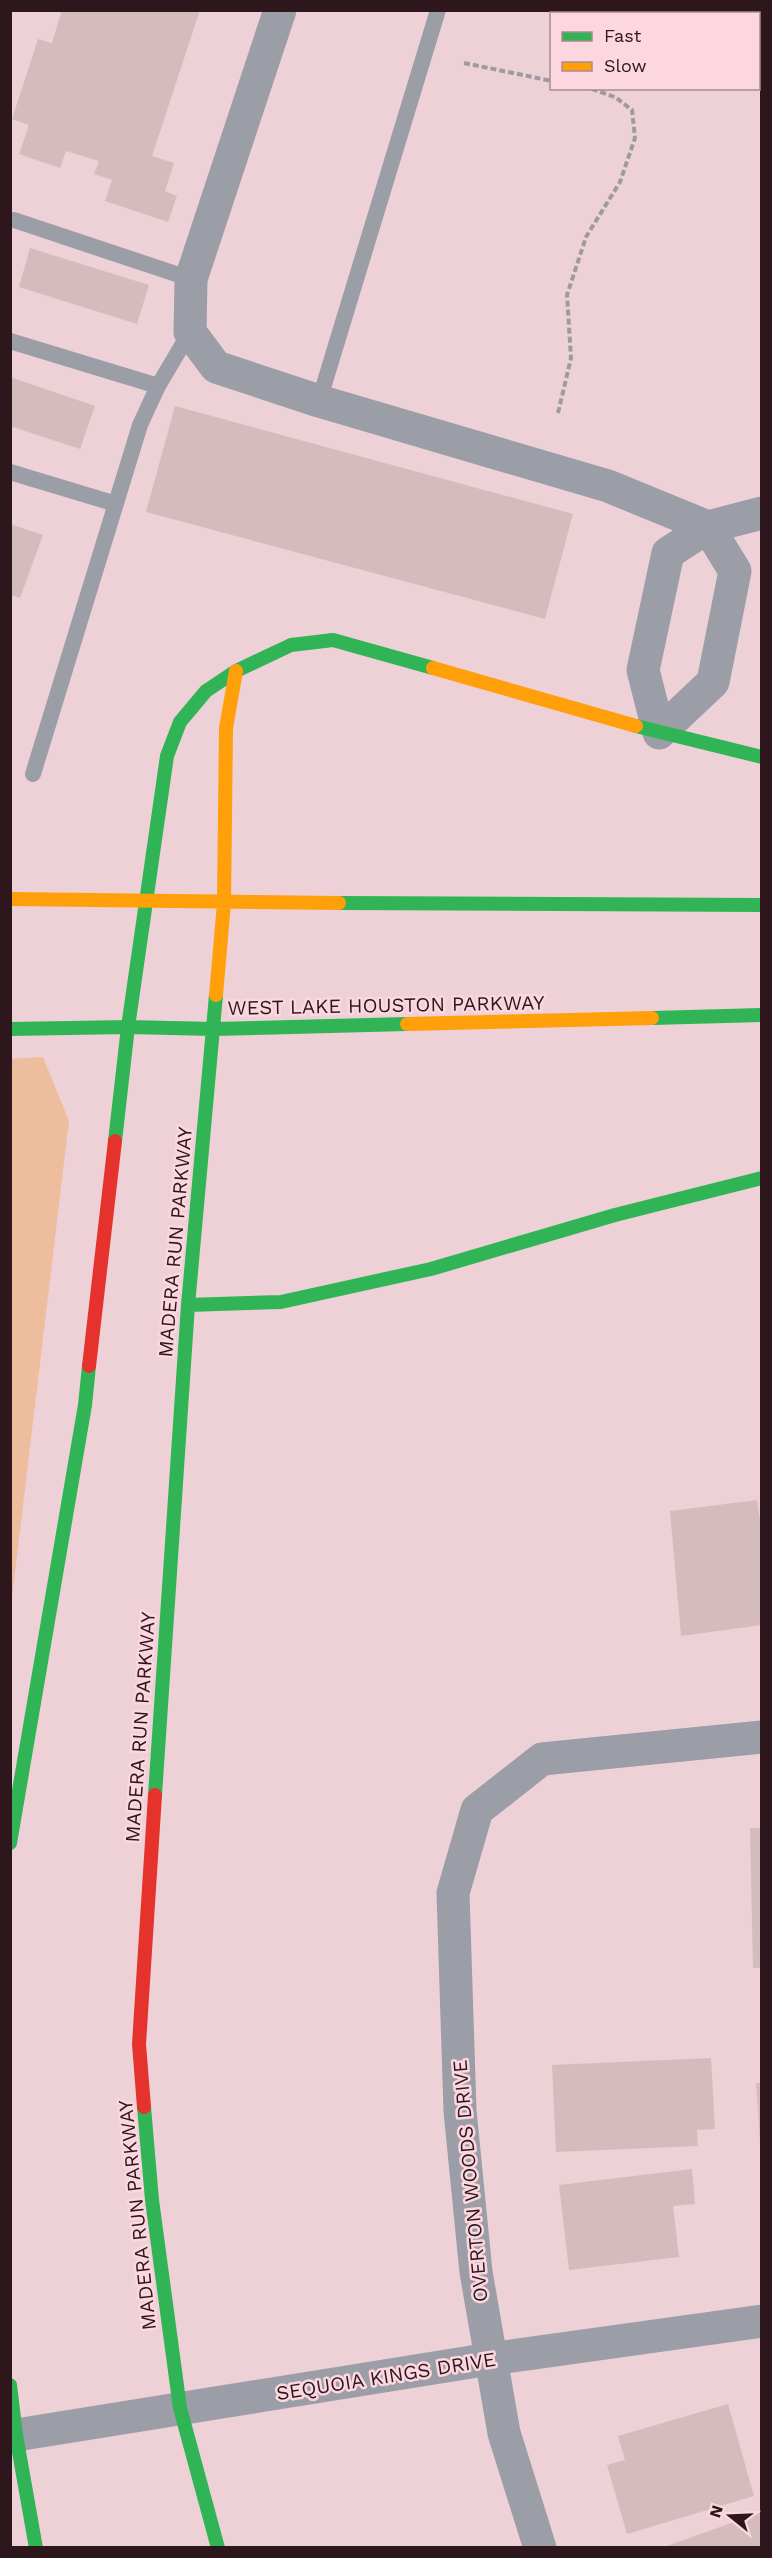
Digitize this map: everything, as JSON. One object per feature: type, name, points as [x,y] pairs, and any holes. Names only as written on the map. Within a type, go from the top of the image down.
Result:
[{"type":"street","points":[[280,10],[191,279],[190,332],[216,368],[319,401],[608,486],[708,526],[735,571],[712,682],[659,733]]},
{"type":"street","points":[[659,733],[643,670],[668,553],[708,526],[762,513]]},
{"type":"street","points":[[10,1843],[85,1405],[128,1027],[145,903],[167,756],[180,722],[206,691],[236,670],[291,645],[333,640],[659,733],[762,757]]},
{"type":"street","name":"MADERA RUN PARKWAY","points":[[218,2547],[180,2409],[152,2200],[139,2044],[188,1305],[224,903],[226,728],[236,670]]},
{"type":"street","points":[[10,900],[145,903],[762,905]]},
{"type":"street","name":"WEST LAKE HOUSTON PARKWAY","points":[[10,1029],[128,1027],[214,1029],[762,1015]]},
{"type":"street","points":[[188,1305],[281,1302],[431,1269],[615,1215],[762,1178]]},
{"type":"street","name":"OVERTON WOODS DRIVE","points":[[540,2547],[504,2433],[476,2272],[460,2111],[453,1893],[477,1810],[542,1759],[762,1737]]},
{"type":"street","name":"SEQUOIA KINGS DRIVE","points":[[13,2435],[490,2359],[762,2321]]},
{"type":"street","points":[[10,2385],[13,2435],[36,2547]]},
{"type":"lane","points":[[319,401],[438,10]]},
{"type":"lane","points":[[14,220],[191,279]]},
{"type":"lane","points":[[33,774],[140,425],[158,386],[190,332]]},
{"type":"lane","points":[[10,341],[158,386]]},
{"type":"lane","points":[[10,472],[116,504]]},
{"type":"path","points":[[464,63],[550,81]]},
{"type":"path","points":[[558,413],[571,358],[567,295],[586,237],[620,182],[635,138],[632,110],[615,97],[595,90]]},
{"type":"shaded area","points":[[43,1057],[69,1121],[11,1606],[11,1059]]},
{"type":"building","points":[[62,10],[200,10],[152,156],[174,163],[165,191],[177,196],[168,222],[105,201],[112,180],[94,174],[99,161],[66,151],[60,168],[19,154],[29,125],[12,119],[38,39],[52,43]]},
{"type":"building","points":[[30,248],[149,285],[137,324],[19,287]]},
{"type":"building","points":[[10,377],[95,406],[80,449],[10,426]]},
{"type":"building","points":[[175,406],[573,514],[545,619],[146,512]]},
{"type":"building","points":[[10,524],[43,535],[20,598],[10,595]]},
{"type":"building","points":[[757,1500],[762,1534],[762,1625],[681,1636],[670,1511]]},
{"type":"building","points":[[750,1828],[762,1828],[762,1968],[753,1968]]},
{"type":"building","points":[[711,2058],[715,2129],[697,2130],[698,2146],[556,2152],[552,2065]]},
{"type":"building","points":[[756,2083],[762,2083],[762,2143],[760,2143]]},
{"type":"building","points":[[692,2169],[695,2204],[673,2206],[679,2257],[569,2270],[559,2185]]},
{"type":"building","points":[[728,2404],[754,2496],[627,2534],[607,2465],[625,2460],[618,2436]]},
{"type":"building","points":[[762,2512],[762,2548],[664,2548],[664,2547]]},
{"type":"traffic: fast","points":[[115,1141],[128,1027],[167,756],[180,722],[206,691],[236,671],[291,645],[333,640],[433,668]]},
{"type":"traffic: fast","points":[[636,726],[762,757]]},
{"type":"traffic: fast","points":[[339,903],[762,905]]},
{"type":"traffic: fast","points":[[155,1795],[188,1305],[216,995]]},
{"type":"traffic: fast","points":[[652,1018],[762,1015]]},
{"type":"traffic: fast","points":[[10,1029],[128,1027],[214,1029],[407,1024]]},
{"type":"traffic: fast","points":[[188,1305],[281,1302],[431,1269],[615,1215],[762,1178]]},
{"type":"traffic: fast","points":[[10,1843],[85,1405],[89,1366]]},
{"type":"traffic: fast","points":[[144,2107],[152,2200],[180,2408],[218,2548]]},
{"type":"traffic: fast","points":[[10,2385],[16,2435],[36,2548]]},
{"type":"traffic: slow","points":[[433,668],[636,726]]},
{"type":"traffic: slow","points":[[216,995],[224,903],[226,728],[236,671]]},
{"type":"traffic: slow","points":[[10,899],[339,903]]},
{"type":"traffic: slow","points":[[407,1024],[652,1018]]},
{"type":"traffic: jam","points":[[89,1366],[115,1141]]},
{"type":"traffic: jam","points":[[144,2107],[139,2044],[155,1795]]}]
